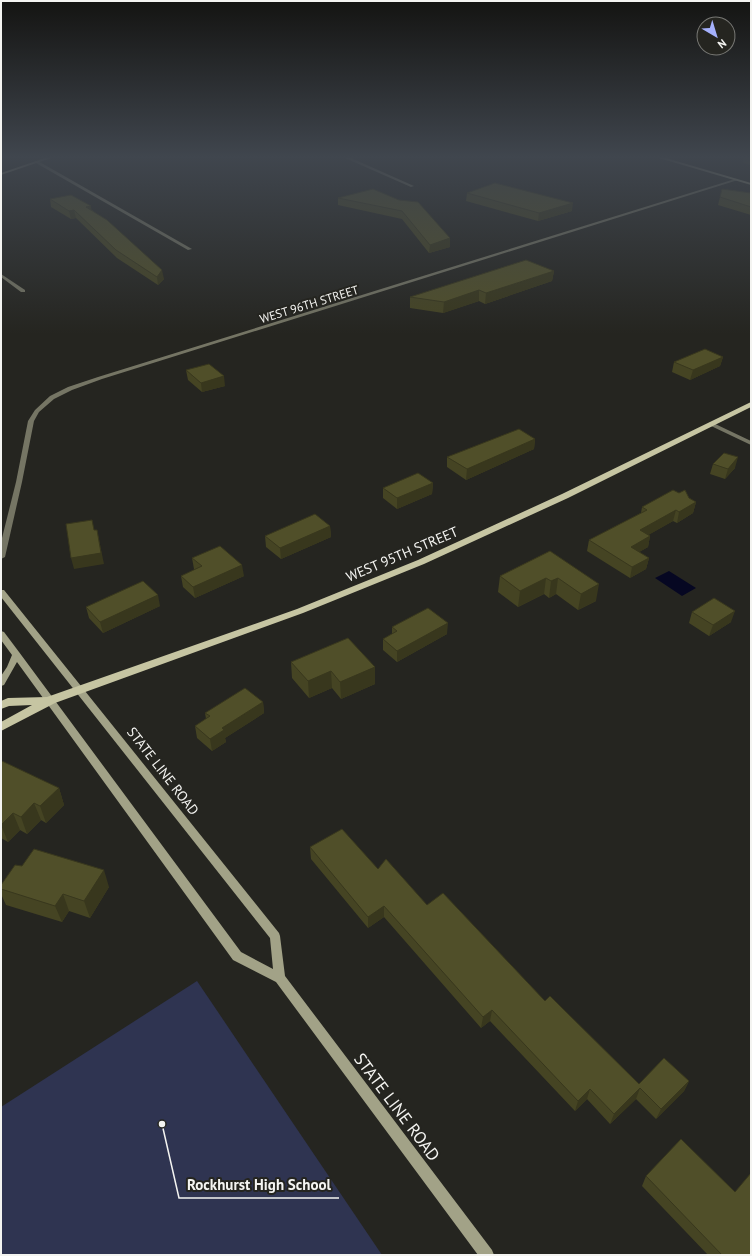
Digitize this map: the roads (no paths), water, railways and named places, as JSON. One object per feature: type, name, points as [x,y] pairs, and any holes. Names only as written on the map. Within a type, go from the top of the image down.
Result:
[{"type":"main road","name":"WEST 95TH STREET","points":[[51,700],[300,611],[420,562],[565,496],[751,404]]},
{"type":"main road","name":"STATE LINE ROAD","points":[[1,592],[275,936],[280,978]]},
{"type":"main road","name":"STATE LINE ROAD","points":[[1,634],[238,956],[280,978],[487,1255]]},
{"type":"main road","points":[[1,683],[11,668],[16,654]]},
{"type":"main road","points":[[1,704],[8,702],[51,700]]},
{"type":"main road","points":[[1,727],[51,700]]},
{"type":"street","points":[[133,217],[190,249]]},
{"type":"street","name":"WEST 96TH STREET","points":[[1,557],[19,482],[31,421],[35,412],[44,402],[54,395],[108,376],[619,217]]},
{"type":"street","points":[[1,275],[23,291]]},
{"type":"street","points":[[711,424],[751,443]]},
{"type":"place","name":"Rockhurst High School","points":[[162,1124]]}]
